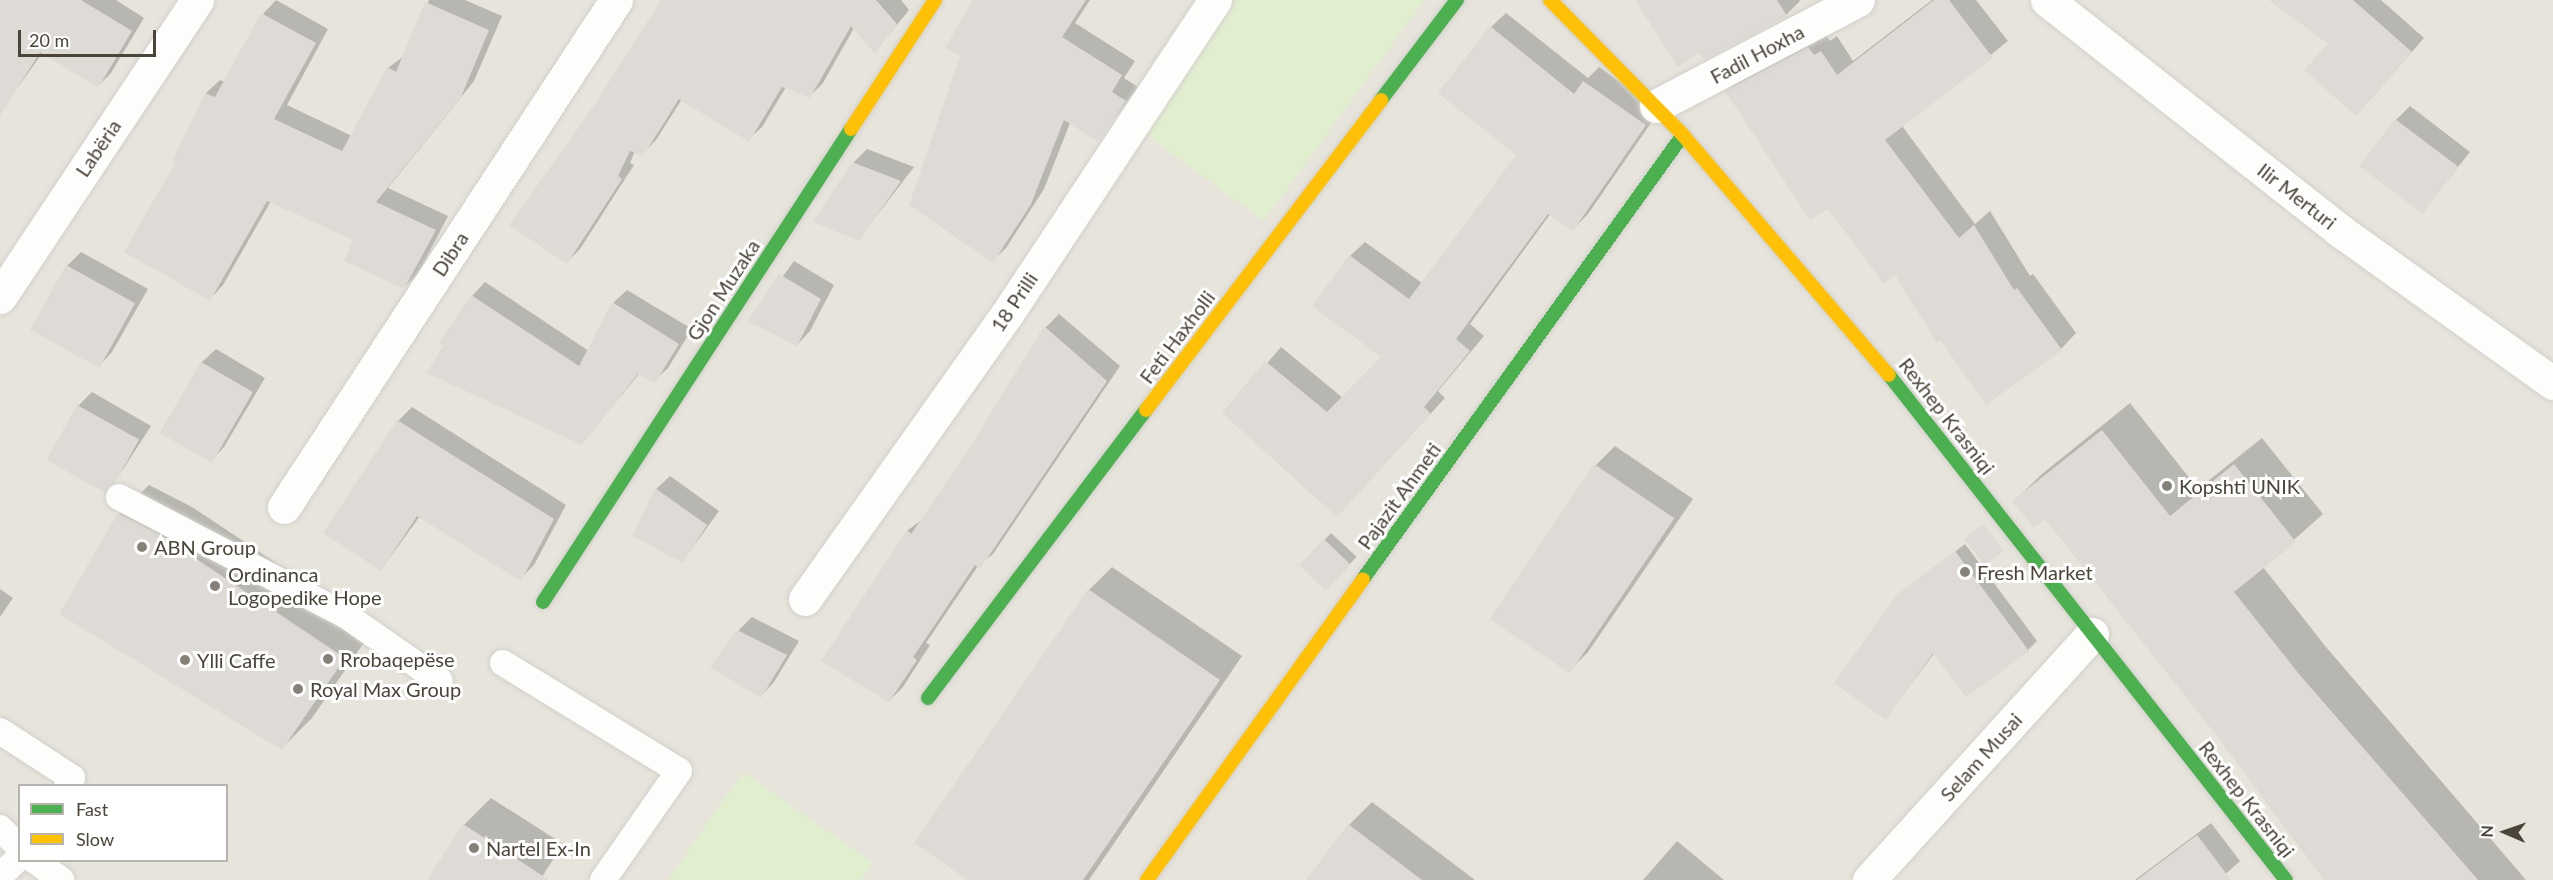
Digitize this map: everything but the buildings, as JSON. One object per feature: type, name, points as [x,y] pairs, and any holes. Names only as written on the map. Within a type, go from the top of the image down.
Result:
[{"type":"street","name":"Labëria","points":[[0,297],[197,0]]},
{"type":"street","name":"Dibra","points":[[284,507],[616,0]]},
{"type":"street","name":"Gjon Muzaka","points":[[543,602],[935,0]]},
{"type":"street","name":"18 Prilli","points":[[805,599],[1007,314],[1215,0]]},
{"type":"street","name":"Feti Haxholli","points":[[928,698],[1457,0]]},
{"type":"street","name":"Rexhep Krasniqi","points":[[1550,0],[1683,135],[1893,378],[2286,880]]},
{"type":"street","name":"Fadil Hoxha","points":[[1656,106],[1858,0]]},
{"type":"street","name":"Ilir Merturi","points":[[2047,0],[2339,230],[2553,383]]},
{"type":"street","name":"Pajazit Ahmeti","points":[[1147,880],[1683,135]]},
{"type":"street","name":"Selam Musai","points":[[1869,880],[2092,634]]},
{"type":"lane","points":[[119,498],[347,616],[440,681]]},
{"type":"lane","points":[[503,663],[679,771],[603,880]]},
{"type":"lane","points":[[0,731],[72,778],[68,784]]},
{"type":"lane","points":[[0,828],[18,846]]},
{"type":"lane","points":[[0,876],[18,859]]},
{"type":"lane","points":[[35,862],[62,880]]},
{"type":"shaded area","points":[[0,0],[2553,0],[2553,880],[0,880]]},
{"type":"green space","points":[[1236,0],[1424,0],[1264,221],[1141,131]]},
{"type":"green space","points":[[743,772],[873,863],[861,880],[668,880]]},
{"type":"traffic: fast","points":[[1381,100],[1457,0]]},
{"type":"traffic: fast","points":[[543,602],[851,129]]},
{"type":"traffic: fast","points":[[1363,579],[1683,135]]},
{"type":"traffic: fast","points":[[1889,375],[2286,880]]},
{"type":"traffic: fast","points":[[928,698],[1146,410]]},
{"type":"traffic: slow","points":[[851,129],[935,0]]},
{"type":"traffic: slow","points":[[1550,0],[1683,135],[1889,375]]},
{"type":"traffic: slow","points":[[1146,410],[1381,100]]},
{"type":"traffic: slow","points":[[1147,880],[1363,579]]},
{"type":"place","name":"Kopshti UNIK","points":[[2167,486]]},
{"type":"place","name":"ABN Group","points":[[142,547]]},
{"type":"place","name":"Fresh Market","points":[[1965,572]]},
{"type":"place","name":"Ordinanca Logopedike Hope","points":[[215,586]]},
{"type":"place","name":"Rrobaqepëse","points":[[328,659]]},
{"type":"place","name":"Ylli Caffe","points":[[185,660]]},
{"type":"place","name":"Royal Max Group","points":[[298,689]]},
{"type":"place","name":"Nartel Ex-In","points":[[474,848]]}]
